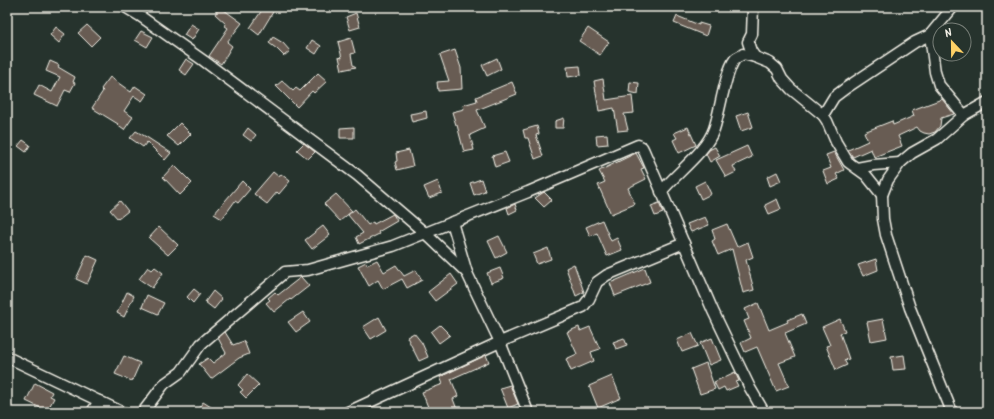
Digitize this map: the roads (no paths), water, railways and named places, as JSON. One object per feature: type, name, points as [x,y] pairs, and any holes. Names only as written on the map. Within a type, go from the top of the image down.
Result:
[{"type":"street","points":[[125,7],[204,61],[357,175],[426,234],[467,273]]},
{"type":"street","points":[[753,7],[752,34],[748,42],[755,57]]},
{"type":"street","points":[[823,115],[834,97],[846,88],[915,42],[930,35],[953,7]]},
{"type":"street","points":[[930,35],[934,72],[939,85],[964,116]]},
{"type":"street","points":[[661,192],[672,179],[705,147],[714,131],[730,70],[736,59],[743,54],[770,63],[777,69],[782,79],[791,89],[823,115],[836,142],[848,162],[866,175],[882,195]]},
{"type":"street","points":[[952,412],[910,308],[886,235],[883,219],[882,195],[888,180],[900,163],[912,152],[937,139],[964,116],[987,102]]},
{"type":"street","points":[[143,412],[164,384],[181,372],[201,344],[285,272],[308,270],[348,260],[393,246],[528,192],[638,145],[642,147],[644,151],[713,311],[750,388],[764,412]]},
{"type":"street","points":[[857,168],[873,164],[900,163]]},
{"type":"street","points":[[452,222],[467,273],[500,342],[528,412]]},
{"type":"street","points":[[348,412],[500,342],[583,307],[589,299],[597,282],[607,275],[684,243]]},
{"type":"street","points":[[7,357],[122,412]]},
{"type":"street","points":[[92,412],[99,401]]}]
